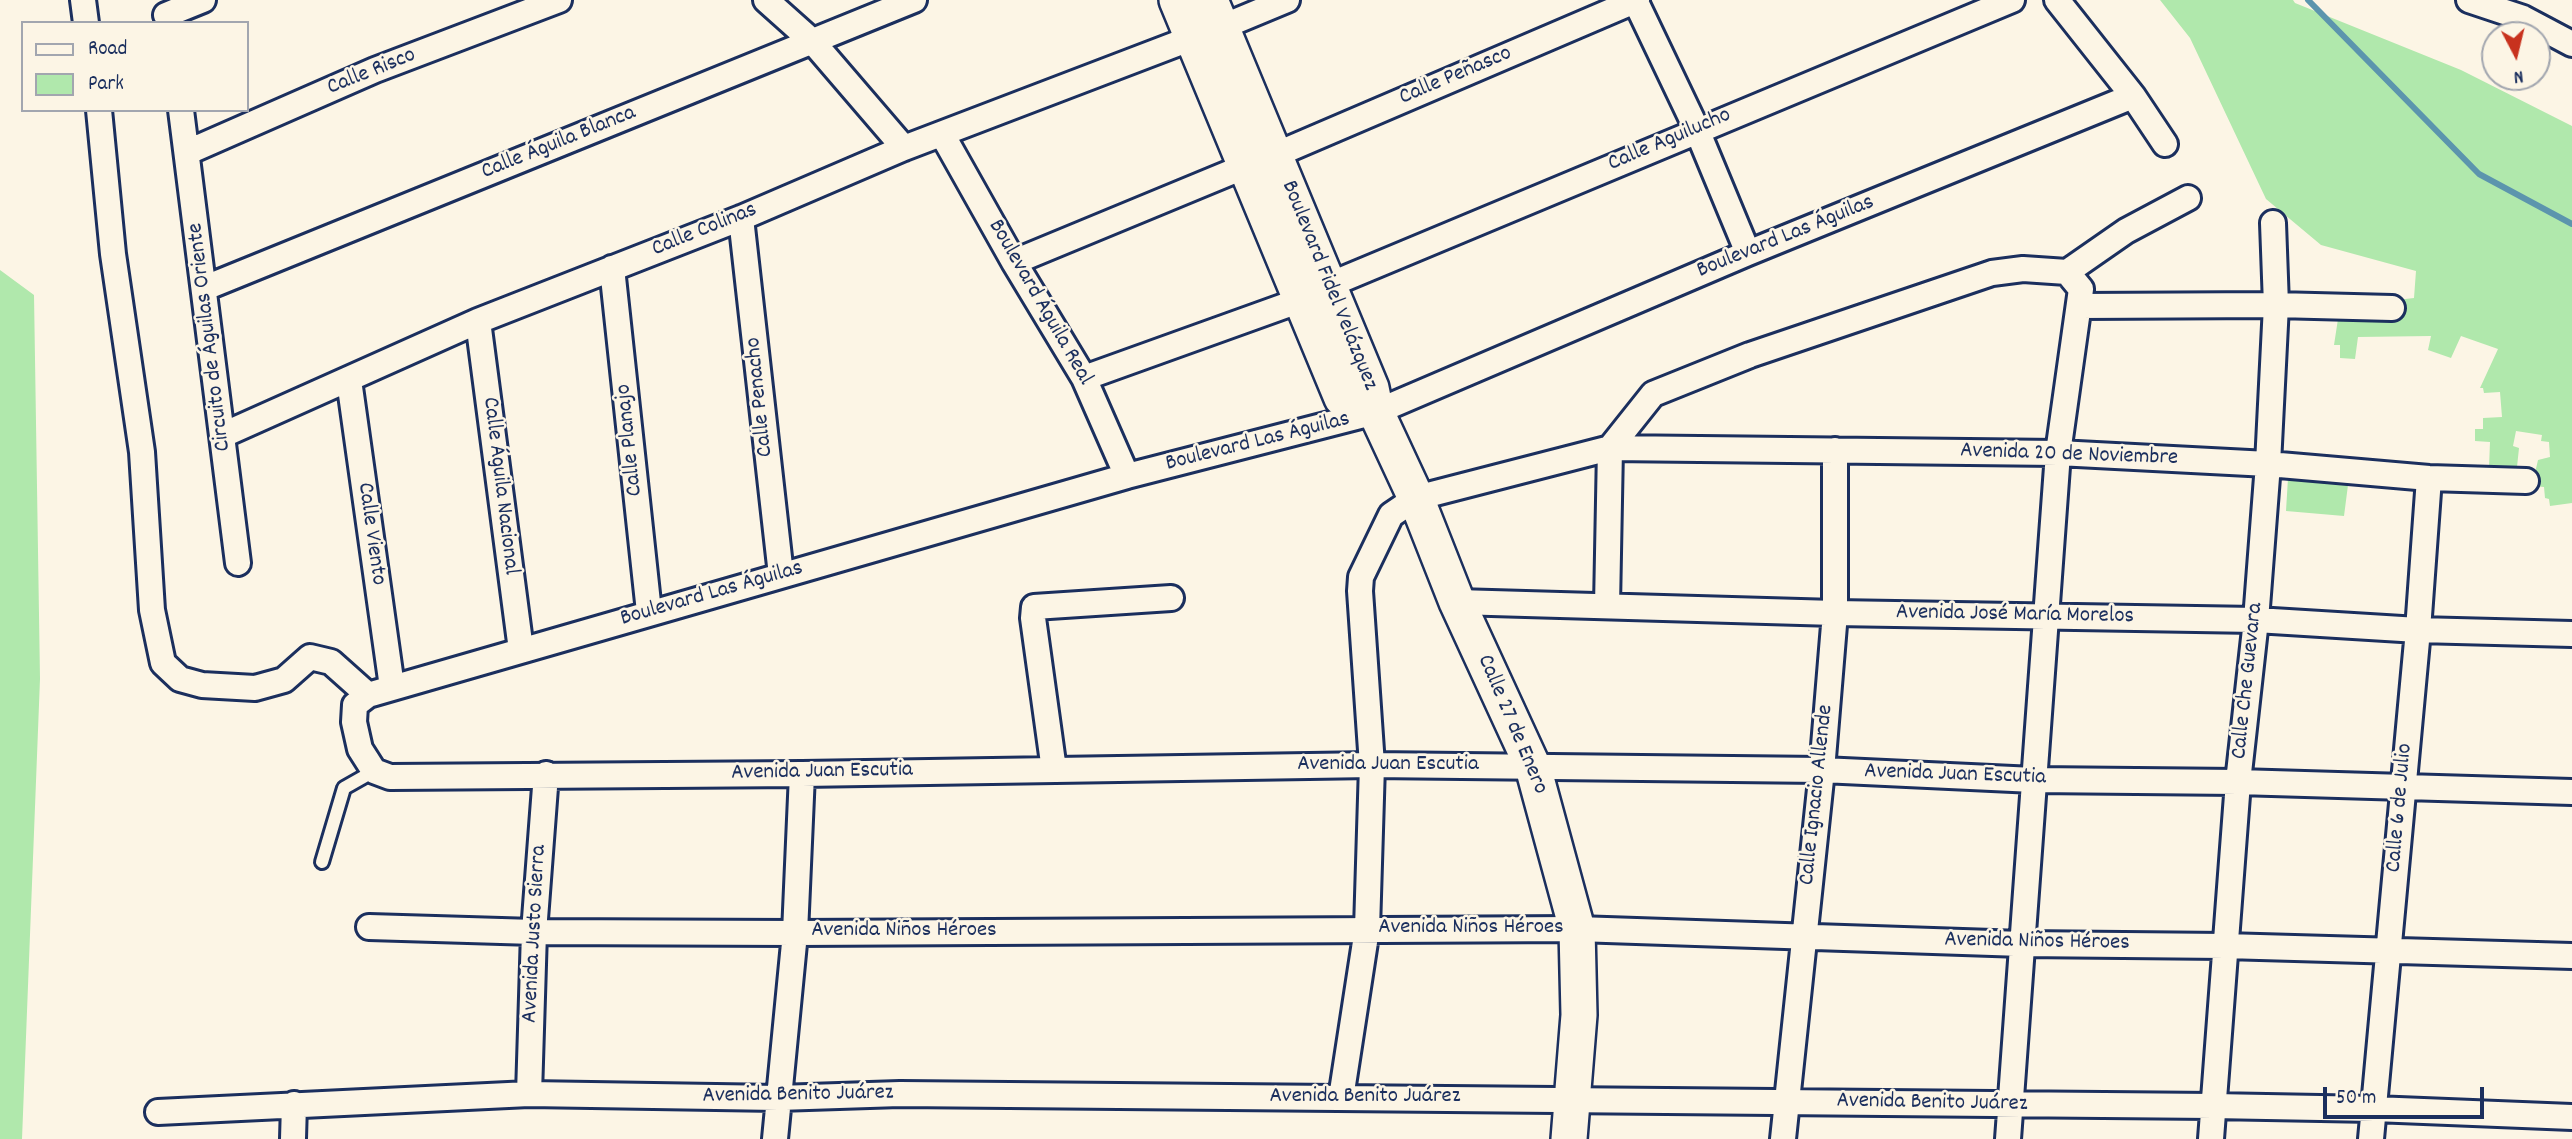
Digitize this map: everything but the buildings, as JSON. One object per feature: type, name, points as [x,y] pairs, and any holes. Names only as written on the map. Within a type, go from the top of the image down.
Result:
[{"type":"street","points":[[83,0],[86,21]]},
{"type":"street","points":[[166,13],[203,0]]},
{"type":"street","name":"Calle Risco","points":[[188,152],[376,70],[559,0]]},
{"type":"street","points":[[766,0],[813,42],[904,148]]},
{"type":"street","name":"Calle Águila Blanca","points":[[205,288],[914,0]]},
{"type":"street","name":"Boulevard Fidel Velázquez","points":[[1177,0],[1208,22],[1260,160],[1315,292],[1371,388],[1376,412]]},
{"type":"street","name":"Calle Colinas","points":[[223,435],[478,321],[741,218],[1208,22],[1287,0]]},
{"type":"street","points":[[1636,0],[1697,130],[1748,253]]},
{"type":"street","name":"Calle Peñasco","points":[[1014,262],[1636,0]]},
{"type":"street","name":"Calle Aguilucho","points":[[1084,378],[1315,292],[2012,0]]},
{"type":"street","points":[[2057,0],[2133,96],[2165,144]]},
{"type":"street","points":[[2469,0],[2528,9],[2572,44]]},
{"type":"street","name":"Boulevard Las Águilas","points":[[362,700],[392,687],[1127,476],[1376,412],[1748,253],[2133,96]]},
{"type":"street","points":[[99,112],[113,254],[142,452],[152,610],[163,663],[180,679],[202,685],[255,688],[284,680],[310,657],[331,662],[362,700],[354,722],[360,748],[374,771]]},
{"type":"street","name":"Circuito de Águilas Oriente","points":[[181,112],[238,563]]},
{"type":"street","name":"Boulevard Águila Real","points":[[942,134],[1014,262],[1084,378],[1127,476]]},
{"type":"street","points":[[2008,1139],[2058,453],[2075,289],[2126,231],[2188,198]]},
{"type":"street","name":"Calle Penacho","points":[[741,218],[781,575]]},
{"type":"street","name":"Calle Che Guevara","points":[[2211,1139],[2238,782],[2256,620],[2268,464],[2276,305],[2273,223]]},
{"type":"street","name":"Calle Planajo","points":[[612,268],[649,612]]},
{"type":"street","points":[[1607,606],[1610,448],[1653,394],[1750,355],[1992,273],[2023,269],[2075,289],[2276,305],[2392,308]]},
{"type":"street","name":"Calle Águila Nacional","points":[[478,321],[521,650]]},
{"type":"street","name":"Calle Viento","points":[[349,380],[392,687]]},
{"type":"street","name":"Calle 27 de Enero","points":[[1376,412],[1416,499],[1457,602],[1533,767],[1577,929],[1579,1015],[1569,1139]]},
{"type":"street","name":"Avenida 20 de Noviembre","points":[[1416,499],[1610,448],[2058,453],[2268,464],[2429,478],[2526,481]]},
{"type":"street","name":"Calle Ignacio Allende","points":[[1783,1139],[1822,770],[1835,613],[1835,450]]},
{"type":"street","name":"Calle 6 de Julio","points":[[2371,1139],[2418,630],[2429,478]]},
{"type":"street","points":[[1341,1098],[1367,929],[1372,765],[1361,577],[1391,515],[1416,499]]},
{"type":"street","points":[[1054,770],[1033,618],[1034,607],[1171,598]]},
{"type":"street","name":"Avenida José María Morelos","points":[[1457,602],[1835,613],[2256,620],[2418,630],[2572,634]]},
{"type":"street","name":"Avenida Juan Escutia","points":[[374,771],[390,777],[1372,765],[1822,770],[2034,780],[2238,782],[2572,792]]},
{"type":"street","points":[[775,1139],[795,933],[802,774]]},
{"type":"street","name":"Avenida Justo Sierra","points":[[529,1094],[534,932],[546,775]]},
{"type":"street","name":"Avenida Niños Héroes","points":[[369,927],[534,932],[795,933],[1577,929],[2022,944],[2225,946],[2572,956]]},
{"type":"street","name":"Avenida Benito Juárez","points":[[159,1112],[529,1094],[778,1098],[900,1094],[2213,1106],[2572,1117]]},
{"type":"street","points":[[293,1139],[294,1104]]},
{"type":"lane","points":[[322,862],[344,788],[374,771]]},
{"type":"green space","points":[[2160,0],[2293,0],[2461,70],[2481,80],[2481,91],[2503,91],[2572,126],[2572,503],[2550,506],[2549,499],[2545,498],[2544,487],[2532,486],[2538,460],[2550,457],[2549,442],[2541,441],[2542,435],[2516,431],[2513,446],[2519,448],[2517,467],[2489,468],[2490,442],[2475,441],[2475,429],[2483,429],[2483,418],[2502,417],[2500,392],[2484,393],[2483,388],[2480,388],[2498,349],[2461,336],[2451,358],[2428,350],[2431,336],[2358,337],[2355,359],[2340,358],[2340,345],[2334,345],[2338,319],[2318,309],[2414,298],[2416,271],[2321,245],[2266,199],[2190,38]]},
{"type":"green space","points":[[0,270],[34,295],[40,679],[22,1139],[0,1139]]},
{"type":"green space","points":[[2288,478],[2348,485],[2344,516],[2286,511]]},
{"type":"waterway","points":[[2308,0],[2479,174],[2572,224]]}]
